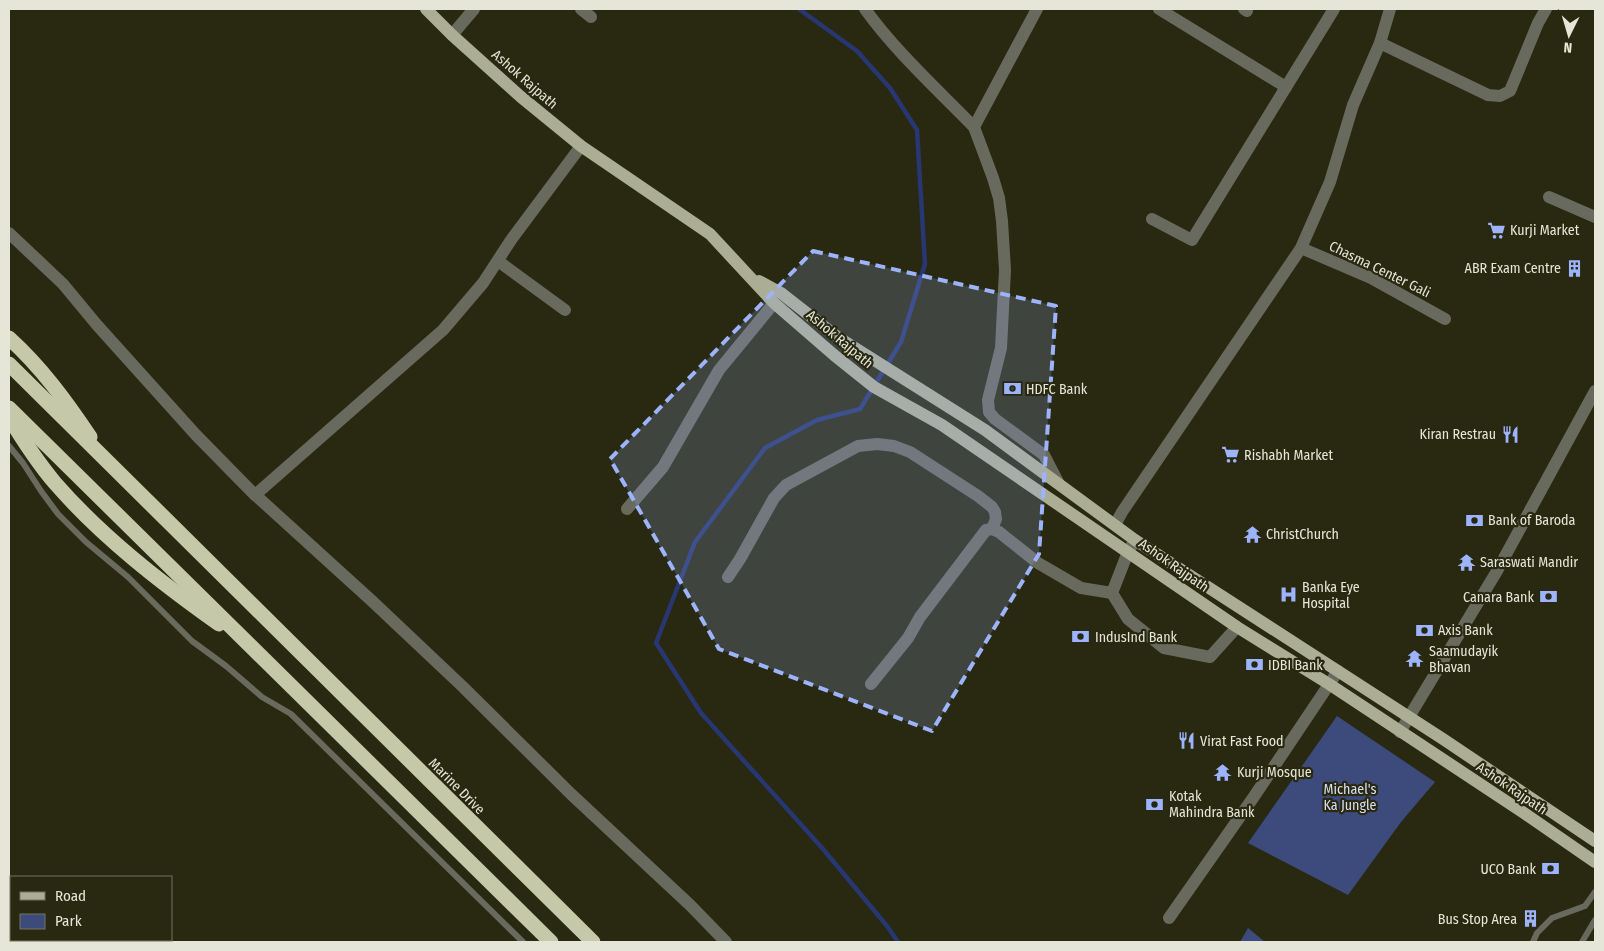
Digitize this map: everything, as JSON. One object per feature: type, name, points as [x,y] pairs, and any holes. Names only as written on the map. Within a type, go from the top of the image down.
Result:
[{"type":"highway","points":[[9,338],[24,352],[70,406],[107,463]]},
{"type":"highway","points":[[9,364],[107,463]]},
{"type":"highway","points":[[9,408],[551,942]]},
{"type":"highway","points":[[9,417],[22,439],[54,482],[90,520],[136,561],[185,600],[256,651]]},
{"type":"highway","name":"Marine Drive","points":[[107,463],[593,942]]},
{"type":"main road","name":"Ashok Rajpath","points":[[426,9],[521,97],[581,146],[710,234],[774,303],[874,387],[942,426],[1237,626],[1329,684],[1595,862]]},
{"type":"main road","name":"Ashok Rajpath","points":[[750,276],[781,293],[836,336],[985,430],[1135,540],[1338,671],[1595,841]]},
{"type":"main road","points":[[1099,532],[1112,522]]},
{"type":"main road","points":[[1165,577],[1173,564]]},
{"type":"street","points":[[452,35],[474,9]]},
{"type":"street","points":[[865,9],[904,55],[974,126],[999,198],[1005,270],[1000,348],[988,400],[989,412],[995,419],[1044,454],[1059,484]]},
{"type":"street","points":[[974,126],[1037,9]]},
{"type":"street","points":[[1159,9],[1286,87]]},
{"type":"street","points":[[1152,220],[1192,240],[1334,9]]},
{"type":"street","points":[[1112,522],[1302,248],[1330,182],[1353,105],[1380,43],[1390,9]]},
{"type":"street","points":[[1380,43],[1488,95],[1500,96],[1510,91],[1538,23],[1546,9]]},
{"type":"street","points":[[255,495],[443,330],[483,283],[581,146]]},
{"type":"street","points":[[1549,197],[1595,217]]},
{"type":"street","points":[[9,233],[63,284],[97,325],[196,435],[255,495],[462,686],[571,794],[690,905],[726,942]]},
{"type":"street","name":"Chasma Center Gali","points":[[1302,248],[1371,278],[1445,319]]},
{"type":"street","points":[[498,261],[564,310]]},
{"type":"street","points":[[627,509],[663,467],[719,370],[774,303]]},
{"type":"street","points":[[1400,732],[1497,571],[1595,391]]},
{"type":"street","points":[[728,577],[774,498],[786,484],[858,446],[878,444],[894,446],[910,452],[992,507],[996,519],[992,529]]},
{"type":"street","points":[[871,684],[908,638],[920,617],[986,530],[992,529],[999,532],[1038,563],[1081,588],[1112,593],[1128,619],[1164,648],[1210,657],[1237,626]]},
{"type":"street","points":[[1112,593],[1128,552],[1135,540]]},
{"type":"street","points":[[1170,918],[1254,798],[1338,671]]},
{"type":"lane","points":[[9,446],[58,514],[86,542],[128,577],[192,641],[226,666],[262,697],[291,714],[523,942]]},
{"type":"lane","points":[[1533,942],[1537,933],[1552,918],[1585,906],[1595,892]]},
{"type":"lane","points":[[1582,942],[1595,920]]},
{"type":"highlighted area","points":[[813,251],[1056,306],[1039,554],[932,731],[719,649],[610,459]]},
{"type":"green space","name":"Michael's Ka Jungle","points":[[1337,716],[1435,782],[1401,822],[1348,895],[1248,843]]},
{"type":"green space","points":[[1248,928],[1265,942],[1240,942]]},
{"type":"waterway","points":[[799,9],[857,51],[890,88],[917,130],[925,264],[901,342],[860,409],[817,420],[765,448],[695,542],[656,643],[701,713],[823,849],[898,942]]},
{"type":"place","name":"Kurji Market","points":[[1496,230]]},
{"type":"place","name":"ABR Exam Centre","points":[[1575,268]]},
{"type":"place","name":"HDFC Bank","points":[[1012,389]]},
{"type":"place","name":"Kiran Restrau","points":[[1510,434]]},
{"type":"place","name":"Rishabh Market","points":[[1230,455]]},
{"type":"place","name":"Bank of Baroda","points":[[1474,520]]},
{"type":"place","name":"ChristChurch","points":[[1252,534]]},
{"type":"place","name":"Saraswati Mandir","points":[[1466,562]]},
{"type":"place","name":"Banka Eye Hospital","points":[[1288,595]]},
{"type":"place","name":"Canara Bank","points":[[1548,597]]},
{"type":"place","name":"Axis Bank","points":[[1424,630]]},
{"type":"place","name":"IndusInd Bank","points":[[1081,637]]},
{"type":"place","name":"Saamudayik Bhavan","points":[[1415,659]]},
{"type":"place","name":"IDBI Bank","points":[[1254,665]]},
{"type":"place","name":"Virat Fast Food","points":[[1186,741]]},
{"type":"place","name":"Kurji Mosque","points":[[1223,772]]},
{"type":"place","name":"Kotak Mahindra Bank","points":[[1155,804]]},
{"type":"place","name":"UCO Bank","points":[[1550,869]]},
{"type":"place","name":"Bus Stop Area","points":[[1531,919]]}]
